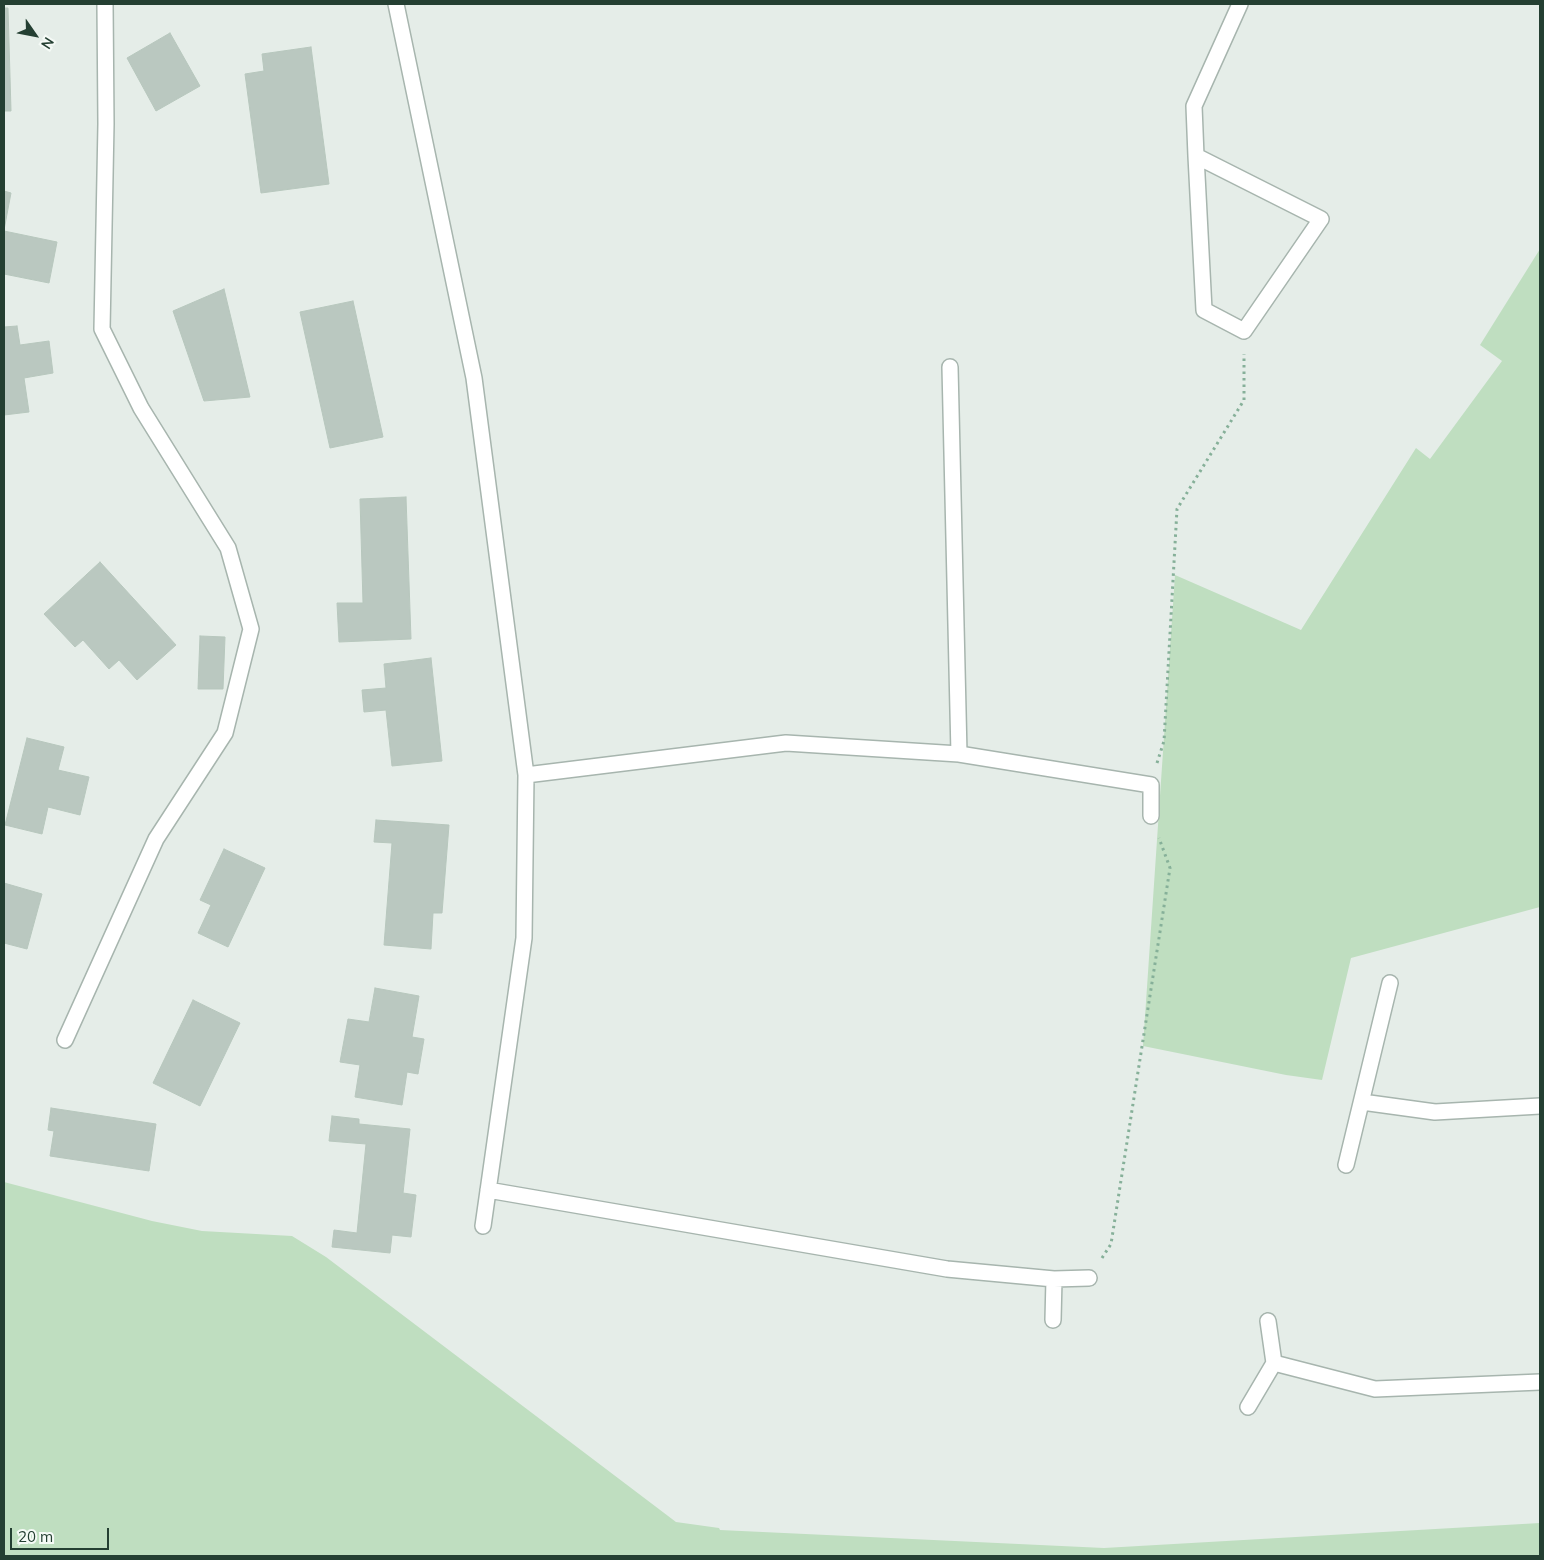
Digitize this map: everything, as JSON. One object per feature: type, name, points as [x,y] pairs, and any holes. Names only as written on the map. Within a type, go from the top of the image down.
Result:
[{"type":"street","points":[[64,1040],[156,839],[225,734],[251,629],[228,548],[141,408],[102,329],[106,124],[105,4]]},
{"type":"street","points":[[396,4],[474,378],[526,775],[524,938],[483,1226]]},
{"type":"street","points":[[1196,156],[1321,219],[1244,331],[1204,310],[1196,156],[1194,106],[1240,4]]},
{"type":"street","points":[[950,366],[959,754]]},
{"type":"street","points":[[526,775],[786,743],[959,754],[1151,785],[1151,816]]},
{"type":"street","points":[[1346,1165],[1390,983]]},
{"type":"street","points":[[1362,1102],[1434,1112],[1540,1106]]},
{"type":"street","points":[[488,1190],[947,1269],[1054,1279],[1089,1278]]},
{"type":"street","points":[[1053,1320],[1054,1279]]},
{"type":"street","points":[[1248,1407],[1274,1363],[1268,1321]]},
{"type":"street","points":[[1274,1363],[1375,1389],[1540,1382]]},
{"type":"path","points":[[1151,785],[1164,741],[1177,509],[1244,400],[1244,331]]},
{"type":"path","points":[[1089,1278],[1111,1244],[1170,868],[1151,816]]},
{"type":"green space","points":[[1540,249],[1540,907],[1351,958],[1322,1080],[1286,1075],[1143,1046],[1175,575],[1301,630],[1416,448],[1430,459],[1502,361],[1480,345]]},
{"type":"green space","points":[[4,1182],[152,1221],[202,1231],[292,1236],[326,1257],[676,1522],[719,1528],[720,1530],[1104,1548],[1540,1523],[1540,1556],[4,1556]]},
{"type":"building","points":[[4,8],[8,8],[11,111],[4,111]]},
{"type":"building","points":[[170,33],[200,86],[156,111],[127,58]]},
{"type":"building","points":[[311,47],[329,184],[261,193],[245,74],[264,71],[262,54]]},
{"type":"building","points":[[4,191],[11,193],[4,230]]},
{"type":"building","points":[[4,231],[57,242],[49,283],[4,274]]},
{"type":"building","points":[[224,289],[250,397],[204,401],[173,311]]},
{"type":"building","points":[[353,301],[383,437],[330,448],[300,312]]},
{"type":"building","points":[[17,326],[20,345],[49,341],[53,373],[24,378],[29,412],[4,415],[4,327]]},
{"type":"building","points":[[406,497],[411,639],[339,642],[337,603],[363,603],[360,499]]},
{"type":"building","points":[[100,562],[176,645],[137,680],[119,660],[109,669],[83,640],[75,647],[44,614]]},
{"type":"building","points":[[200,636],[225,637],[223,689],[198,689]]},
{"type":"building","points":[[431,658],[442,761],[392,766],[386,710],[364,712],[362,690],[386,688],[384,664]]},
{"type":"building","points":[[27,738],[64,747],[58,770],[89,777],[80,815],[48,807],[42,834],[5,825]]},
{"type":"building","points":[[376,820],[449,825],[442,913],[433,913],[431,949],[384,945],[392,843],[374,842]]},
{"type":"building","points":[[224,849],[265,868],[228,947],[198,933],[211,905],[200,900]]},
{"type":"building","points":[[4,883],[42,894],[27,949],[4,943]]},
{"type":"building","points":[[375,988],[419,996],[412,1037],[424,1039],[418,1074],[407,1072],[402,1105],[355,1097],[360,1065],[340,1062],[348,1019],[369,1022]]},
{"type":"building","points":[[193,1000],[240,1023],[200,1106],[153,1083]]},
{"type":"building","points":[[51,1108],[156,1124],[149,1171],[50,1156],[54,1131],[48,1130]]},
{"type":"building","points":[[332,1116],[359,1119],[359,1124],[410,1129],[403,1193],[416,1195],[411,1237],[392,1235],[390,1253],[332,1247],[334,1230],[357,1233],[366,1144],[329,1141]]}]
